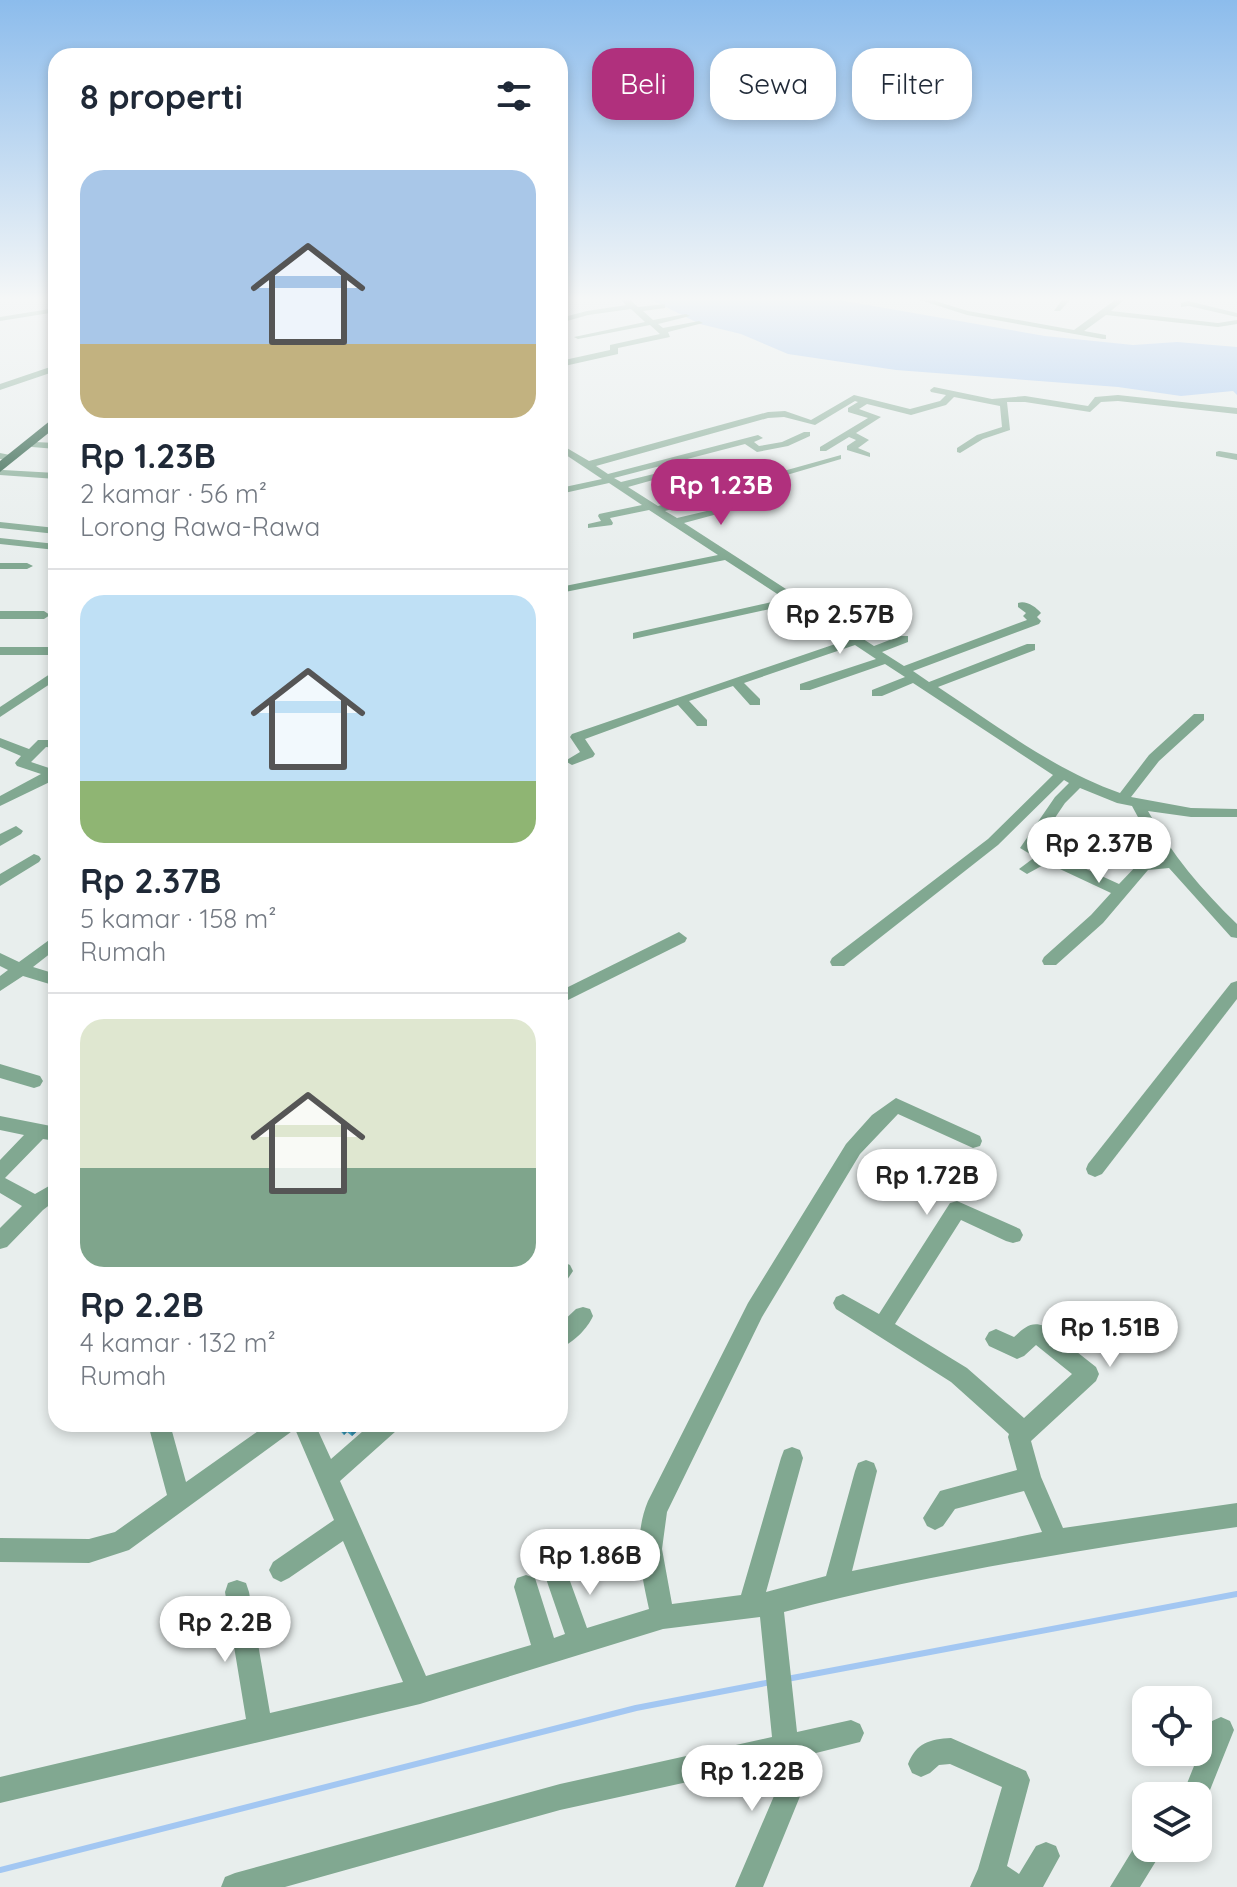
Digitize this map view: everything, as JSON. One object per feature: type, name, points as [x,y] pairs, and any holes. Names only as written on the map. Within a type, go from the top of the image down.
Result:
[{"type":"highway","points":[[1,472],[6,457],[48,431]]},
{"type":"highway","points":[[1,472],[48,433]]},
{"type":"street","points":[[992,399],[998,388]]},
{"type":"street","points":[[934,390],[992,399],[1040,397],[1090,409],[1098,399],[1105,398],[1237,411]]},
{"type":"street","points":[[812,423],[854,398],[911,412],[943,403],[953,393]]},
{"type":"street","points":[[960,450],[1008,424],[1004,404],[992,399]]},
{"type":"street","points":[[766,416],[828,446],[876,419],[851,410],[867,400]]},
{"type":"street","points":[[834,410],[849,414]]},
{"type":"street","points":[[587,465],[766,416],[785,414],[825,428]]},
{"type":"street","points":[[616,483],[752,440],[757,449],[785,444],[798,430]]},
{"type":"street","points":[[851,435],[864,440],[850,448],[867,455]]},
{"type":"street","points":[[978,440],[1000,444]]},
{"type":"street","points":[[35,445],[48,446]]},
{"type":"street","points":[[568,452],[1062,774],[1139,806],[1191,814],[1237,813]]},
{"type":"street","points":[[1219,454],[1237,457]]},
{"type":"street","points":[[592,526],[608,523],[603,516],[655,508],[838,457]]},
{"type":"street","points":[[568,490],[671,477],[665,474],[712,461]]},
{"type":"street","points":[[1,472],[48,475]]},
{"type":"street","points":[[676,522],[758,500]]},
{"type":"street","points":[[0,525],[48,530]]},
{"type":"street","points":[[0,541],[48,546]]},
{"type":"street","points":[[568,588],[727,556]]},
{"type":"street","points":[[0,566],[27,566]]},
{"type":"street","points":[[637,636],[795,600]]},
{"type":"street","points":[[877,693],[910,674],[1035,621],[1029,616],[1035,613],[1022,605]]},
{"type":"street","points":[[0,615],[44,615]]},
{"type":"street","points":[[873,651],[904,639]]},
{"type":"street","points":[[572,761],[588,754],[577,737],[858,640]]},
{"type":"street","points":[[930,686],[994,666],[1031,647]]},
{"type":"street","points":[[0,651],[48,651]]},
{"type":"street","points":[[805,687],[887,659]]},
{"type":"street","points":[[0,713],[48,680]]},
{"type":"street","points":[[736,682],[755,702]]},
{"type":"street","points":[[680,700],[702,723]]},
{"type":"street","points":[[1122,800],[1154,758],[1199,717]]},
{"type":"street","points":[[0,742],[28,754]]},
{"type":"street","points":[[48,743],[28,754],[22,765],[48,772]]},
{"type":"street","points":[[838,962],[993,842],[1062,774]]},
{"type":"street","points":[[0,802],[48,778]]},
{"type":"street","points":[[1078,782],[1060,800],[1027,848],[1120,891]]},
{"type":"street","points":[[1139,806],[1167,857],[1208,906],[1237,933]]},
{"type":"street","points":[[1098,828],[1167,857]]},
{"type":"street","points":[[0,841],[16,831]]},
{"type":"street","points":[[1027,869],[1046,857]]},
{"type":"street","points":[[1050,961],[1097,919],[1144,866],[1167,857]]},
{"type":"street","points":[[0,881],[34,859]]},
{"type":"street","points":[[568,994],[679,938]]},
{"type":"street","points":[[0,985],[48,947]]},
{"type":"street","points":[[0,959],[19,969],[48,978]]},
{"type":"street","points":[[1095,1169],[1237,987]]},
{"type":"street","points":[[0,1071],[34,1081]]},
{"type":"street","points":[[663,1617],[650,1552],[652,1521],[760,1302],[853,1149],[894,1105],[973,1141]]},
{"type":"street","points":[[0,1123],[48,1133]]},
{"type":"street","points":[[0,1172],[48,1133]]},
{"type":"street","points":[[0,1184],[36,1204]]},
{"type":"street","points":[[0,1241],[48,1196]]},
{"type":"street","points":[[882,1327],[957,1209],[1013,1235]]},
{"type":"street","points":[[843,1303],[966,1379],[1024,1432]]},
{"type":"street","points":[[568,1330],[583,1316]]},
{"type":"street","points":[[996,1339],[1017,1349],[1037,1333],[1088,1374],[1019,1440],[1030,1478],[1057,1541]]},
{"type":"street","points":[[161,1432],[180,1500]]},
{"type":"street","points":[[0,1550],[103,1549],[140,1531],[275,1432]]},
{"type":"street","points":[[307,1432],[420,1691]]},
{"type":"street","points":[[327,1477],[379,1432]]},
{"type":"street","points":[[749,1887],[790,1789],[775,1650],[760,1603],[792,1458]]},
{"type":"street","points":[[836,1586],[866,1471]]},
{"type":"street","points":[[935,1518],[948,1499],[1030,1478]]},
{"type":"street","points":[[0,1790],[420,1691],[663,1617],[760,1603],[1057,1541],[1237,1515]]},
{"type":"street","points":[[281,1570],[348,1524]]},
{"type":"street","points":[[554,1567],[580,1642]]},
{"type":"street","points":[[526,1587],[546,1652]]},
{"type":"street","points":[[237,1592],[260,1728]]},
{"type":"street","points":[[1201,1782],[1221,1730]]},
{"type":"street","points":[[235,1887],[560,1797],[787,1739],[851,1733]]},
{"type":"street","points":[[921,1764],[933,1752],[951,1751],[1017,1780],[988,1880],[1016,1887]]},
{"type":"street","points":[[1027,1887],[1046,1856]]},
{"type":"street","points":[[1124,1887],[1141,1862]]},
{"type":"water","points":[[1125,388],[1237,388],[1237,395],[1233,391],[1181,396]]},
{"type":"waterway","points":[[787,1679],[1237,1594]]},
{"type":"waterway","points":[[0,1870],[636,1708],[771,1682]]}]
